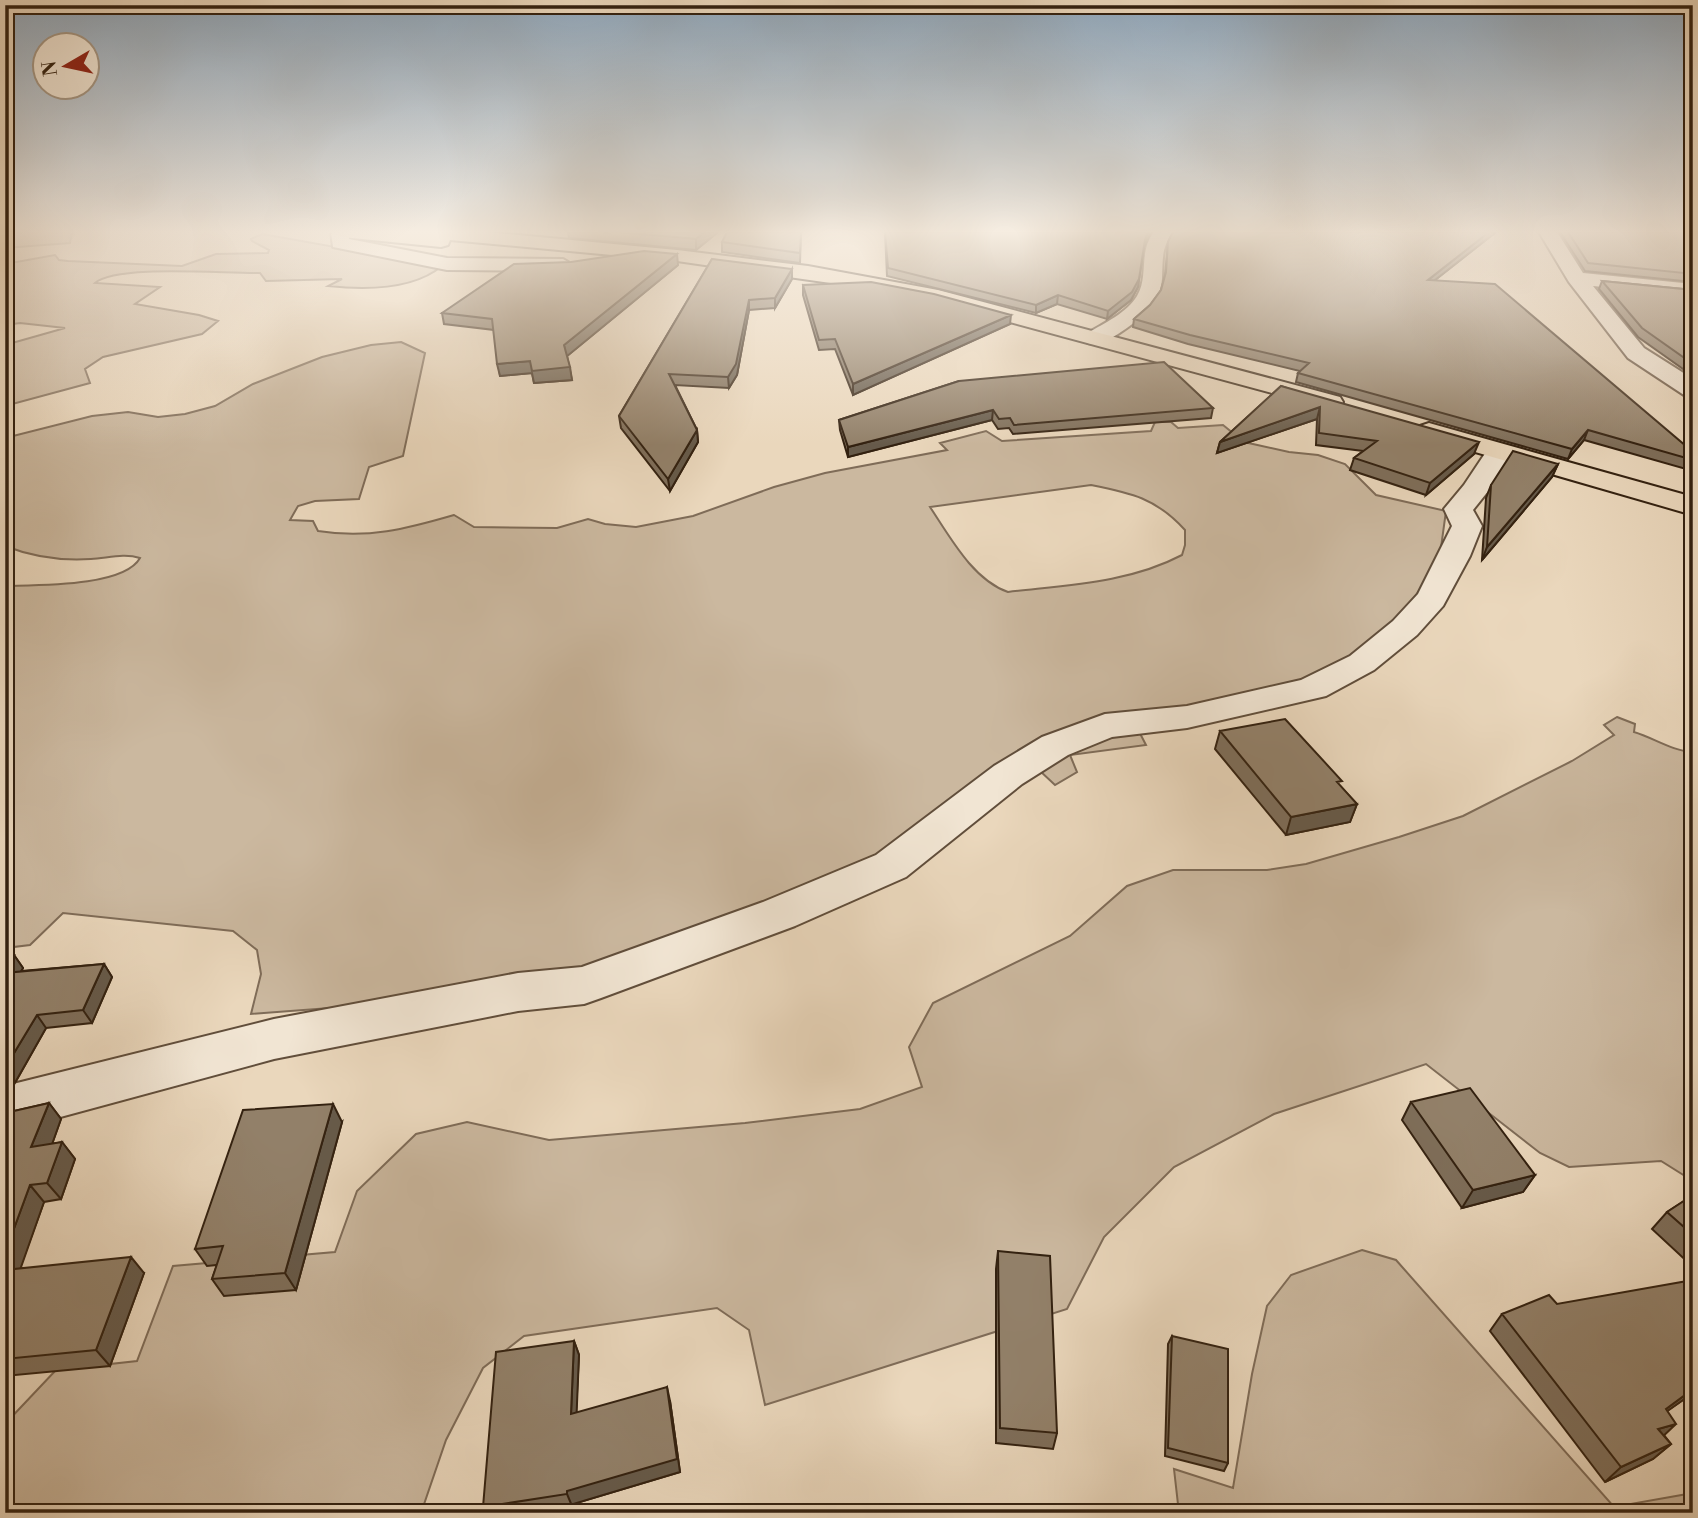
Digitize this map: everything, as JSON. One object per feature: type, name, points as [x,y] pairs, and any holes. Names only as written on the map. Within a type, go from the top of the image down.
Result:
[{"type":"main road","points":[[964,303],[1358,411]]},
{"type":"main road","points":[[1409,426],[1693,506]]},
{"type":"street","points":[[1096,338],[1128,317],[1142,303]]},
{"type":"street","points":[[1596,303],[1636,354],[1693,390]]},
{"type":"street","points":[[5,1109],[274,1040],[518,994],[584,985],[779,914],[891,866],[1008,775],[1055,746],[1105,726],[1187,717],[1313,688],[1362,663],[1405,628],[1432,599],[1455,556],[1466,526],[1458,509],[1475,491],[1499,452]]},
{"type":"shaded area","points":[[5,303],[137,303],[218,321],[202,334],[103,357],[85,369],[90,383],[5,406],[5,345],[65,328],[20,323],[5,325]]},
{"type":"shaded area","points":[[401,342],[425,353],[403,456],[369,467],[359,499],[315,501],[298,506],[290,520],[313,521],[318,531],[354,534],[387,531],[454,515],[474,527],[557,528],[588,519],[605,524],[636,527],[693,516],[774,487],[825,473],[947,450],[940,443],[986,431],[1002,441],[1151,431],[1155,422],[1171,422],[1178,428],[1223,425],[1244,442],[1318,455],[1345,464],[1376,495],[1446,511],[1440,555],[1422,587],[1398,619],[1328,672],[1287,687],[1218,704],[1131,716],[1146,745],[1070,755],[1077,772],[1055,785],[1039,770],[889,865],[582,979],[343,1007],[251,1014],[261,974],[257,950],[233,931],[63,913],[30,945],[5,948],[5,586],[99,579],[131,567],[140,558],[122,556],[58,559],[5,546],[5,438],[92,416],[128,412],[158,417],[185,414],[215,406],[253,384],[322,357],[371,345]],"holes":[[[1091,485],[1131,494],[1164,511],[1185,530],[1182,555],[1141,572],[1119,577],[1008,592],[995,586],[973,568],[930,507]]]},
{"type":"shaded area","points":[[1617,717],[1635,724],[1634,732],[1670,747],[1693,752],[1693,1181],[1661,1161],[1569,1167],[1540,1153],[1426,1064],[1274,1114],[1174,1167],[1104,1237],[1067,1309],[765,1405],[749,1330],[717,1308],[524,1336],[483,1368],[446,1440],[421,1513],[5,1513],[5,1424],[56,1370],[137,1361],[173,1266],[335,1252],[357,1191],[416,1134],[467,1122],[549,1140],[745,1123],[860,1109],[922,1087],[909,1047],[933,1003],[1070,936],[1127,886],[1173,870],[1267,870],[1306,864],[1463,816],[1572,761],[1614,735],[1604,725]]},
{"type":"shaded area","points":[[1362,1250],[1396,1260],[1614,1507],[1693,1493],[1693,1513],[1179,1513],[1174,1469],[1233,1488],[1252,1374],[1267,1306],[1291,1275]]},
{"type":"building","points":[[457,303],[616,303],[564,345],[570,367],[532,371],[530,361],[497,364],[492,319],[442,313]]},
{"type":"building","points":[[686,303],[748,303],[736,364],[728,377],[669,374],[697,430],[668,479],[619,416]]},
{"type":"building","points":[[808,303],[966,303],[1011,315],[853,384],[835,339],[819,340]]},
{"type":"building","points":[[1082,303],[1118,303],[1108,311]]},
{"type":"building","points":[[1152,303],[1517,303],[1693,452],[1693,460],[1588,430],[1572,449],[1298,373],[1309,363],[1134,319]]},
{"type":"building","points":[[1621,303],[1693,303],[1693,364],[1642,328]]},
{"type":"building","points":[[1164,362],[1213,408],[1014,425],[1010,418],[999,419],[993,410],[848,447],[839,420],[959,381]]},
{"type":"building","points":[[1281,386],[1479,442],[1430,483],[1354,458],[1377,441],[1319,433],[1320,407],[1220,442]]},
{"type":"building","points":[[1513,451],[1558,464],[1487,547],[1491,485]]},
{"type":"building","points":[[1285,719],[1342,781],[1337,782],[1357,804],[1291,817],[1220,731]]},
{"type":"building","points":[[5,955],[14,955],[5,968]]},
{"type":"building","points":[[104,964],[83,1010],[37,1015],[5,1068],[5,973]]},
{"type":"building","points":[[1470,1088],[1535,1175],[1473,1190],[1411,1102]]},
{"type":"building","points":[[49,1103],[31,1147],[62,1142],[47,1183],[30,1185],[5,1253],[5,1113]]},
{"type":"building","points":[[333,1104],[285,1273],[212,1279],[223,1246],[195,1249],[243,1110]]},
{"type":"building","points":[[1693,1195],[1693,1235],[1667,1212]]},
{"type":"building","points":[[998,1251],[1050,1256],[1057,1433],[1000,1428]]},
{"type":"building","points":[[131,1257],[96,1350],[5,1359],[5,1270]]},
{"type":"building","points":[[1693,1280],[1693,1389],[1666,1409],[1676,1424],[1658,1429],[1671,1444],[1621,1467],[1502,1314],[1549,1295],[1557,1304]]},
{"type":"building","points":[[1172,1336],[1228,1349],[1228,1463],[1168,1448]]},
{"type":"building","points":[[574,1341],[571,1414],[667,1387],[677,1459],[567,1491],[567,1494],[483,1507],[496,1352]]}]
